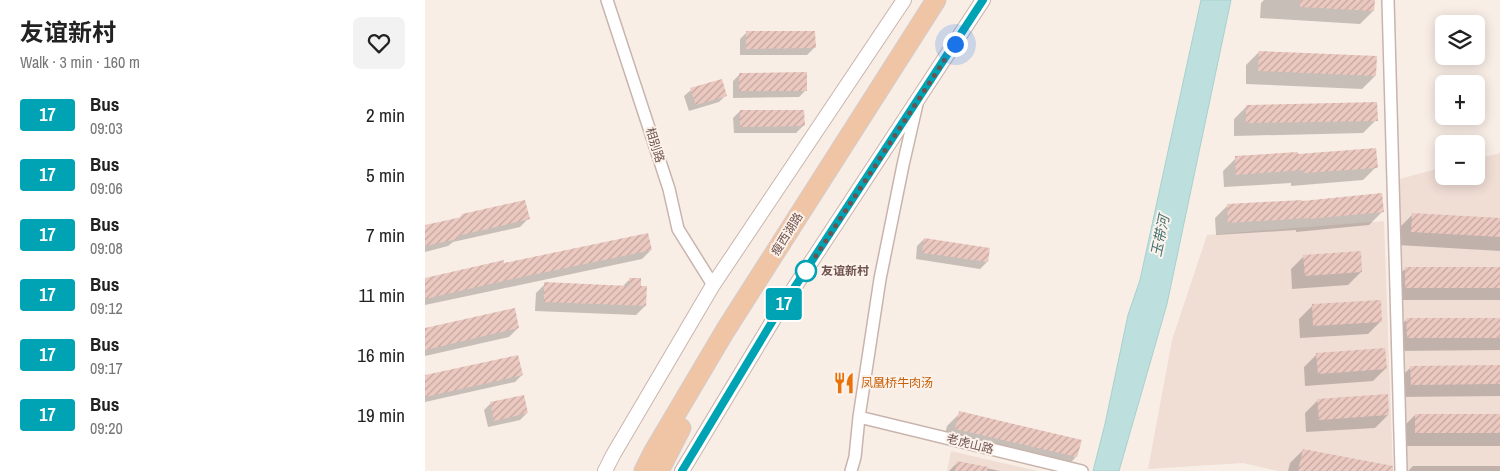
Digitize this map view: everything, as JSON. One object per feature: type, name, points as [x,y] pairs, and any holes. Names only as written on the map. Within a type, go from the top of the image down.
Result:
[{"type":"main road","name":"瘦西湖路","points":[[644,471],[725,331],[936,0]]},
{"type":"main road","name":"瘦西湖路","points":[[659,471],[679,432],[738,332],[948,0]]},
{"type":"street","name":"相别路","points":[[607,0],[669,189],[678,229],[713,285]]},
{"type":"street","points":[[605,471],[713,285],[904,0]]},
{"type":"street","points":[[682,471],[775,317],[983,0]]},
{"type":"street","points":[[1388,0],[1401,471]]},
{"type":"street","points":[[851,471],[855,457],[859,417],[880,279],[917,103]]},
{"type":"street","name":"老虎山路","points":[[859,417],[1082,471]]},
{"type":"shaded area","points":[[1500,153],[1500,471],[1404,471],[1392,181],[1435,169],[1435,185],[1485,185],[1485,157]]},
{"type":"shaded area","points":[[1384,221],[1393,471],[1278,471],[1243,463],[1148,469],[1172,340],[1207,235]]},
{"type":"shaded area","points":[[951,451],[1038,471],[947,471]]},
{"type":"water","name":"玉带河","points":[[1201,0],[1231,0],[1167,304],[1119,471],[1093,471],[1128,315],[1140,280]]},
{"type":"building","points":[[1300,0],[1375,0],[1374,11],[1300,7]]},
{"type":"building","points":[[746,31],[815,31],[816,48],[746,49]]},
{"type":"building","points":[[1259,51],[1377,56],[1376,76],[1258,71]]},
{"type":"building","points":[[807,72],[807,91],[739,91],[739,73]]},
{"type":"building","points":[[722,79],[727,96],[696,105],[690,88]]},
{"type":"building","points":[[1377,102],[1378,121],[1246,123],[1246,105]]},
{"type":"building","points":[[740,110],[804,110],[805,126],[740,127]]},
{"type":"building","points":[[1376,148],[1378,168],[1304,173],[1304,170],[1236,175],[1235,156],[1298,152],[1298,154]]},
{"type":"building","points":[[1382,193],[1384,212],[1309,219],[1228,223],[1227,204],[1302,201]]},
{"type":"building","points":[[525,200],[530,219],[457,236],[458,239],[425,246],[425,225],[462,217],[462,214]]},
{"type":"building","points":[[1412,213],[1500,218],[1500,237],[1411,232]]},
{"type":"building","points":[[648,233],[652,250],[425,299],[425,278],[504,260],[504,263]]},
{"type":"building","points":[[924,238],[990,248],[988,262],[922,253]]},
{"type":"building","points":[[1361,251],[1362,272],[1305,276],[1303,255]]},
{"type":"building","points":[[1405,267],[1500,267],[1500,288],[1405,288]]},
{"type":"building","points":[[629,278],[641,278],[641,286],[647,286],[646,306],[544,302],[544,282],[629,286]]},
{"type":"building","points":[[1381,300],[1382,322],[1313,326],[1312,304]]},
{"type":"building","points":[[515,308],[519,328],[425,350],[425,328]]},
{"type":"building","points":[[1406,318],[1500,318],[1500,338],[1407,338]]},
{"type":"building","points":[[1385,348],[1387,369],[1318,374],[1316,353]]},
{"type":"building","points":[[518,355],[523,375],[425,397],[425,375]]},
{"type":"building","points":[[1500,365],[1500,384],[1411,385],[1410,366]]},
{"type":"building","points":[[1388,394],[1389,415],[1319,420],[1317,399]]},
{"type":"building","points":[[524,395],[528,413],[494,421],[490,402]]},
{"type":"building","points":[[959,411],[1082,440],[1077,457],[955,429]]},
{"type":"building","points":[[1415,414],[1500,414],[1500,433],[1415,433]]},
{"type":"building","points":[[1303,449],[1393,466],[1393,471],[1298,471]]},
{"type":"building","points":[[957,461],[988,467],[987,471],[955,471]]},
{"type":"bus line","name":"17","points":[[682,471],[775,317],[983,0]]},
{"type":"place","name":"友谊新村","points":[[806,271]]},
{"type":"place","name":"凤凰桥牛肉汤","points":[[844,383]]},
{"type":"route","points":[[806,271],[955,44]]}]
